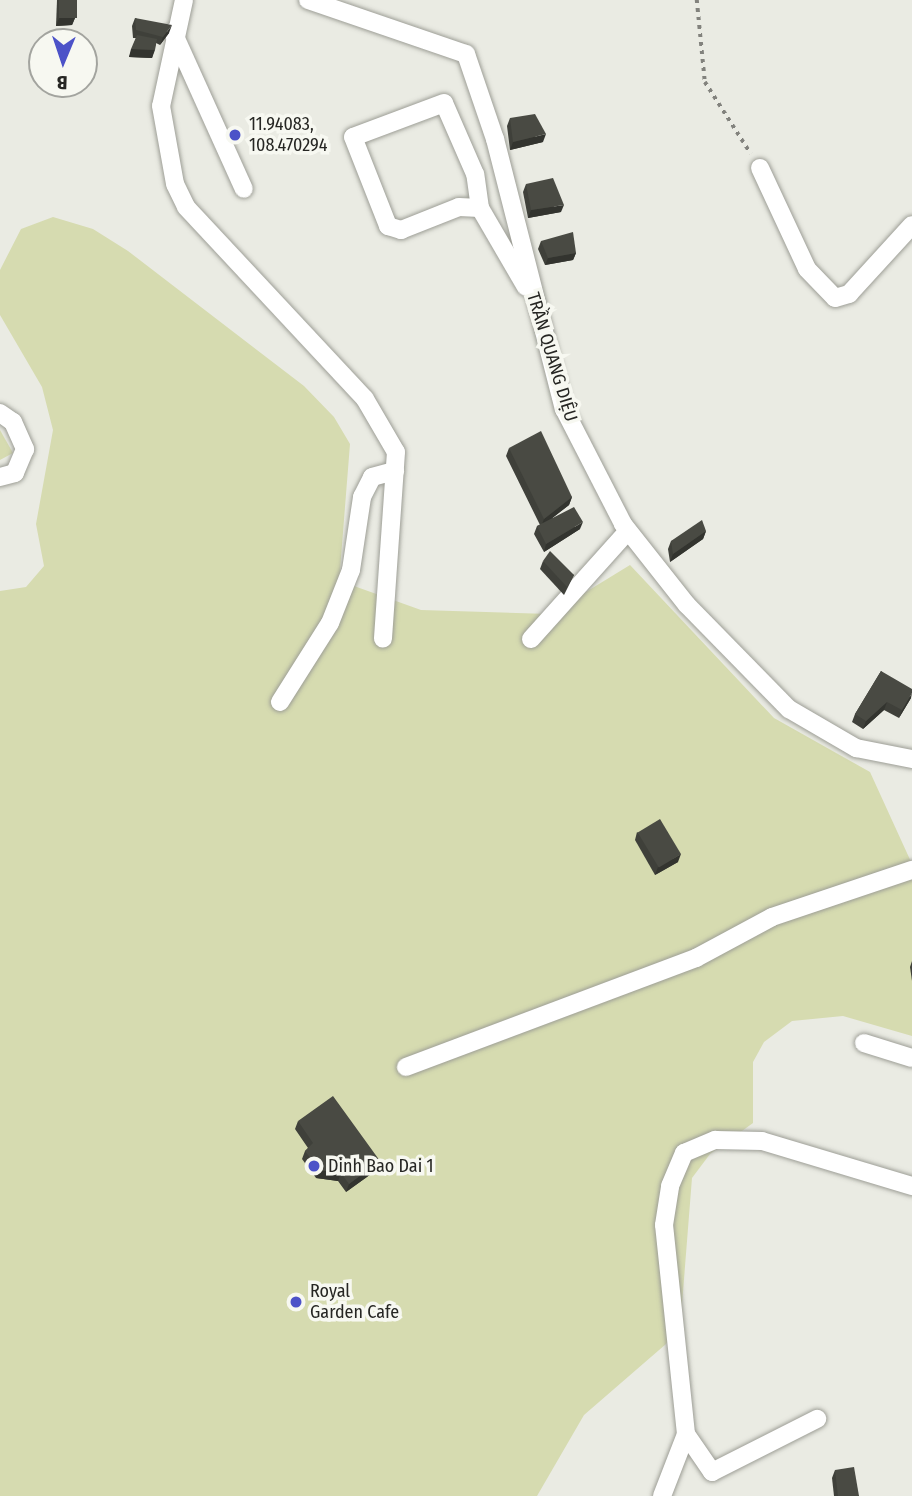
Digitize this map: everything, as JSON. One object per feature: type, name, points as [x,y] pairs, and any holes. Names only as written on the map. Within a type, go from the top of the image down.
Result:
[{"type":"street","points":[[184,0],[173,32],[161,106],[168,166],[186,207],[365,399],[396,452],[383,639]]},
{"type":"street","name":"TRẦN QUANG DIỆU","points":[[308,0],[466,54],[495,139],[533,298],[564,409],[628,531],[739,663],[789,709],[856,748],[912,759]]},
{"type":"street","points":[[173,32],[244,189]]},
{"type":"street","points":[[480,208],[459,207],[393,230],[354,137],[444,103],[475,174],[480,208],[533,298]]},
{"type":"street","points":[[760,168],[807,269],[835,298],[849,294],[912,225]]},
{"type":"street","points":[[0,413],[13,422],[24,449],[15,473],[0,477]]},
{"type":"street","points":[[280,702],[330,623],[351,570],[362,497],[372,478],[395,471]]},
{"type":"street","points":[[531,639],[628,531]]},
{"type":"street","points":[[406,1067],[696,958],[772,917],[912,870]]},
{"type":"street","points":[[864,1043],[912,1058]]},
{"type":"street","points":[[662,1496],[686,1434],[664,1225],[670,1186],[684,1153],[715,1140],[762,1141],[912,1186]]},
{"type":"street","points":[[686,1434],[712,1472],[817,1419]]},
{"type":"path","points":[[696,0],[705,82],[760,168]]},
{"type":"green space","points":[[53,217],[93,229],[128,251],[304,386],[334,417],[350,444],[340,570],[354,586],[421,610],[550,614],[630,565],[774,718],[870,772],[912,864],[912,1036],[843,1016],[792,1021],[764,1042],[753,1062],[753,1123],[710,1154],[692,1178],[681,1317],[666,1344],[584,1415],[537,1496],[0,1496],[0,591],[26,587],[44,566],[36,524],[53,430],[42,387],[0,315],[0,270],[21,229]]},
{"type":"green space","points":[[0,430],[13,453],[0,460]]},
{"type":"building","points":[[59,0],[77,0],[77,18],[59,18]]},
{"type":"building","points":[[135,18],[172,25],[163,37],[136,30]]},
{"type":"building","points":[[137,35],[157,39],[155,50],[131,49]]},
{"type":"building","points":[[535,114],[546,134],[513,142],[510,118]]},
{"type":"building","points":[[553,178],[564,205],[531,210],[526,184]]},
{"type":"building","points":[[573,232],[576,253],[548,258],[541,241]]},
{"type":"building","points":[[541,431],[572,497],[544,519],[509,448]]},
{"type":"building","points":[[574,507],[583,522],[546,544],[537,526]]},
{"type":"building","points":[[702,520],[706,531],[673,554],[671,541]]},
{"type":"building","points":[[550,551],[574,575],[567,587],[543,561]]},
{"type":"building","points":[[881,671],[912,689],[912,693],[902,710],[887,702],[866,721],[855,714]]},
{"type":"building","points":[[660,819],[681,854],[659,868],[638,832]]},
{"type":"building","points":[[333,1096],[380,1161],[349,1184],[341,1173],[319,1170],[305,1151],[313,1143],[298,1121]]},
{"type":"building","points":[[854,1467],[859,1496],[838,1496],[835,1470]]},
{"type":"place","name":"11.94083, 108.470294","points":[[235,135]]},
{"type":"place","name":"Dinh Bao Dai 1","points":[[314,1166]]},
{"type":"place","name":"Royal Garden Cafe","points":[[296,1302]]}]
